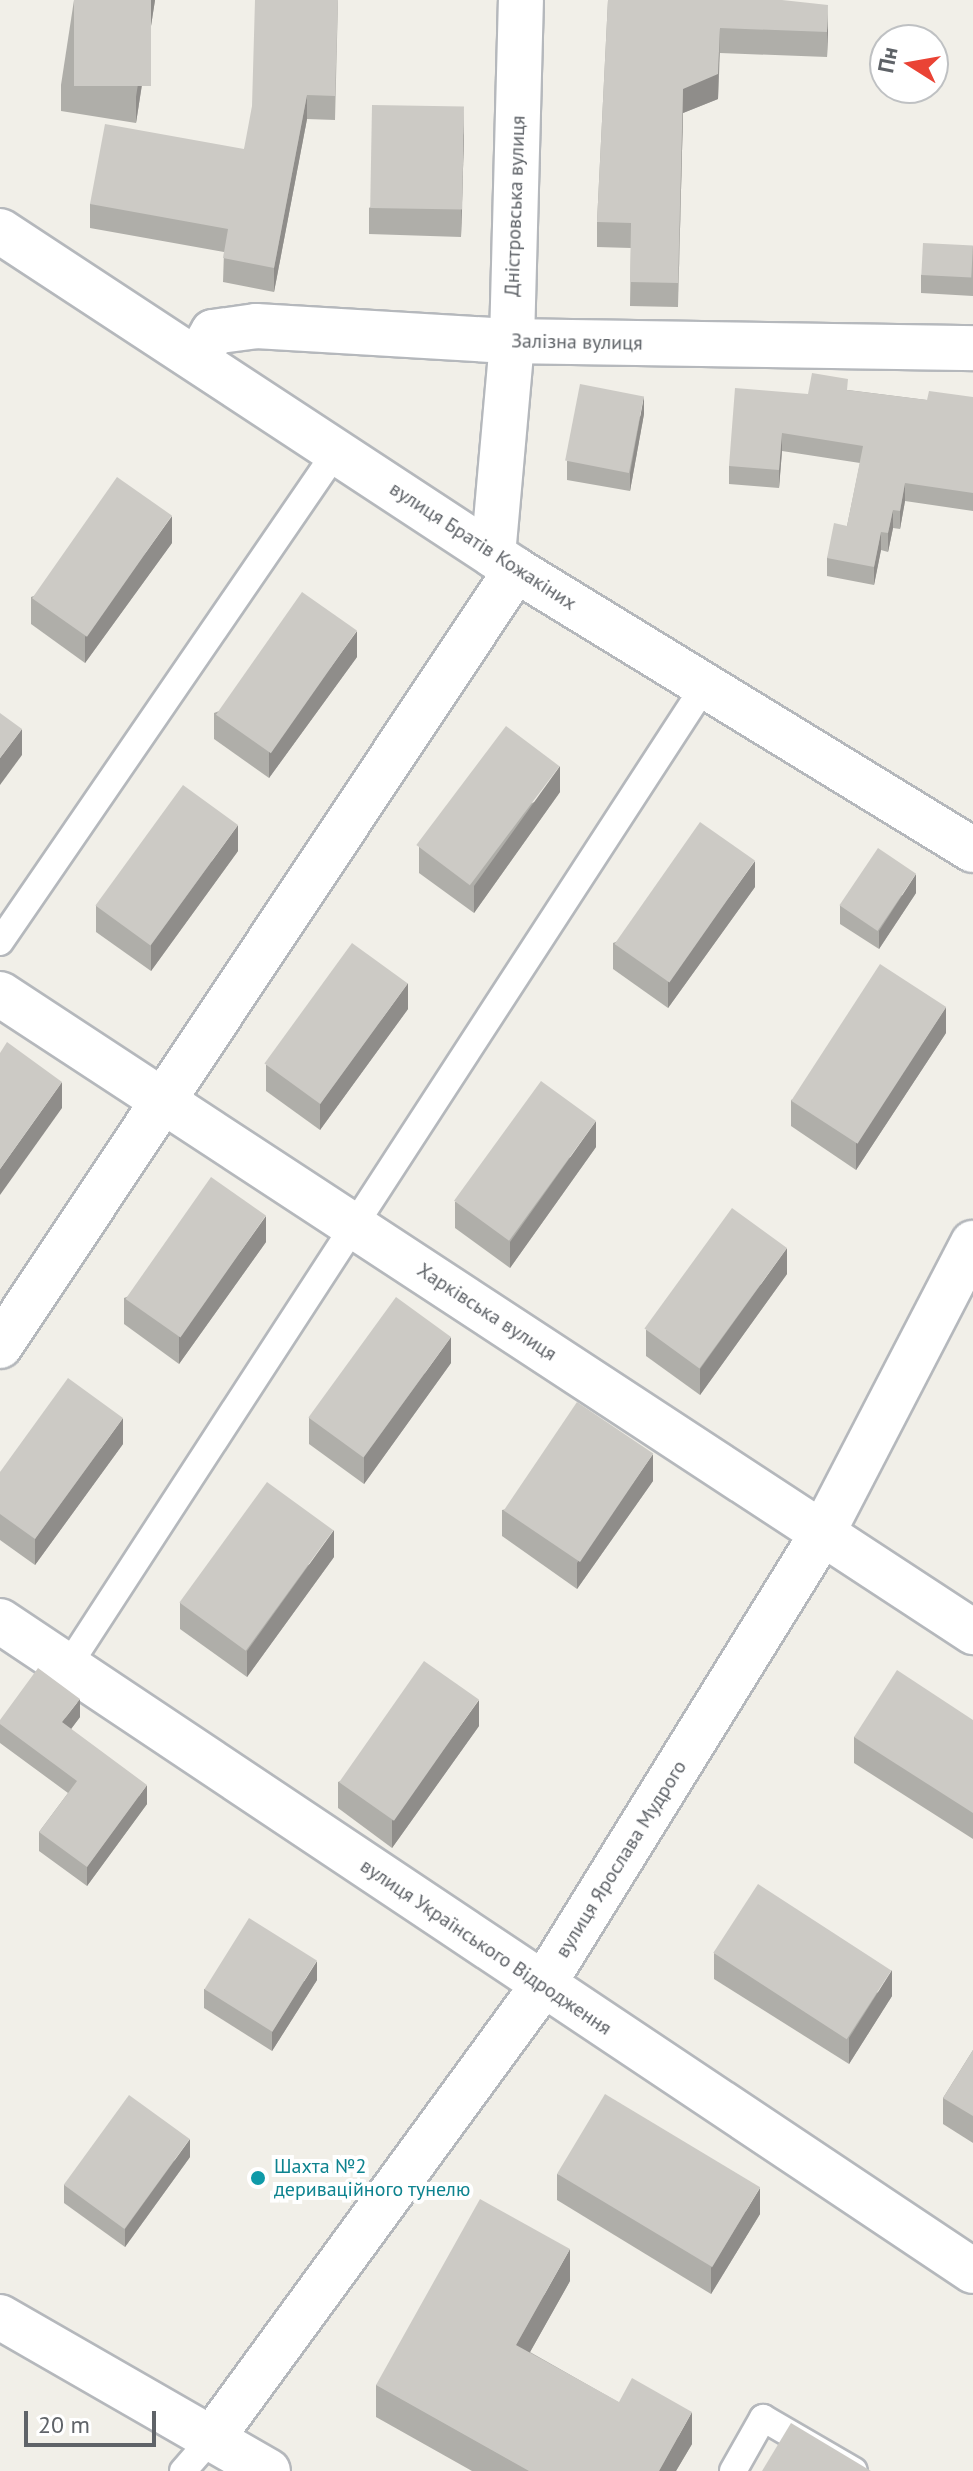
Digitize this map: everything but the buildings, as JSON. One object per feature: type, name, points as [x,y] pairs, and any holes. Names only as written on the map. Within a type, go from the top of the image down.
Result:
[{"type":"street","name":"Дністровська вулиця","points":[[505,562],[521,0]]},
{"type":"street","name":"вулиця Братів Кожакіних","points":[[0,231],[703,688],[973,850]]},
{"type":"street","name":"Залізна вулиця","points":[[198,358],[213,332],[256,326],[512,341],[973,348]]},
{"type":"street","points":[[0,1346],[165,1098],[505,562]]},
{"type":"street","name":"Харківська вулиця","points":[[0,994],[165,1098],[973,1632]]},
{"type":"street","name":"вулиця Ярослава Мудрого","points":[[212,2438],[543,1985],[822,1534],[973,1243]]},
{"type":"street","name":"вулиця Українського Відродження","points":[[0,1621],[973,2271]]},
{"type":"street","points":[[0,2317],[268,2471]]},
{"type":"lane","points":[[0,942],[338,449]]},
{"type":"lane","points":[[68,1666],[703,688]]},
{"type":"lane","points":[[733,2471],[763,2418],[854,2471]]},
{"type":"lane","points":[[183,2471],[212,2438]]},
{"type":"place","name":"Шахта №2 дериваційного тунелю","points":[[258,2178]]}]
